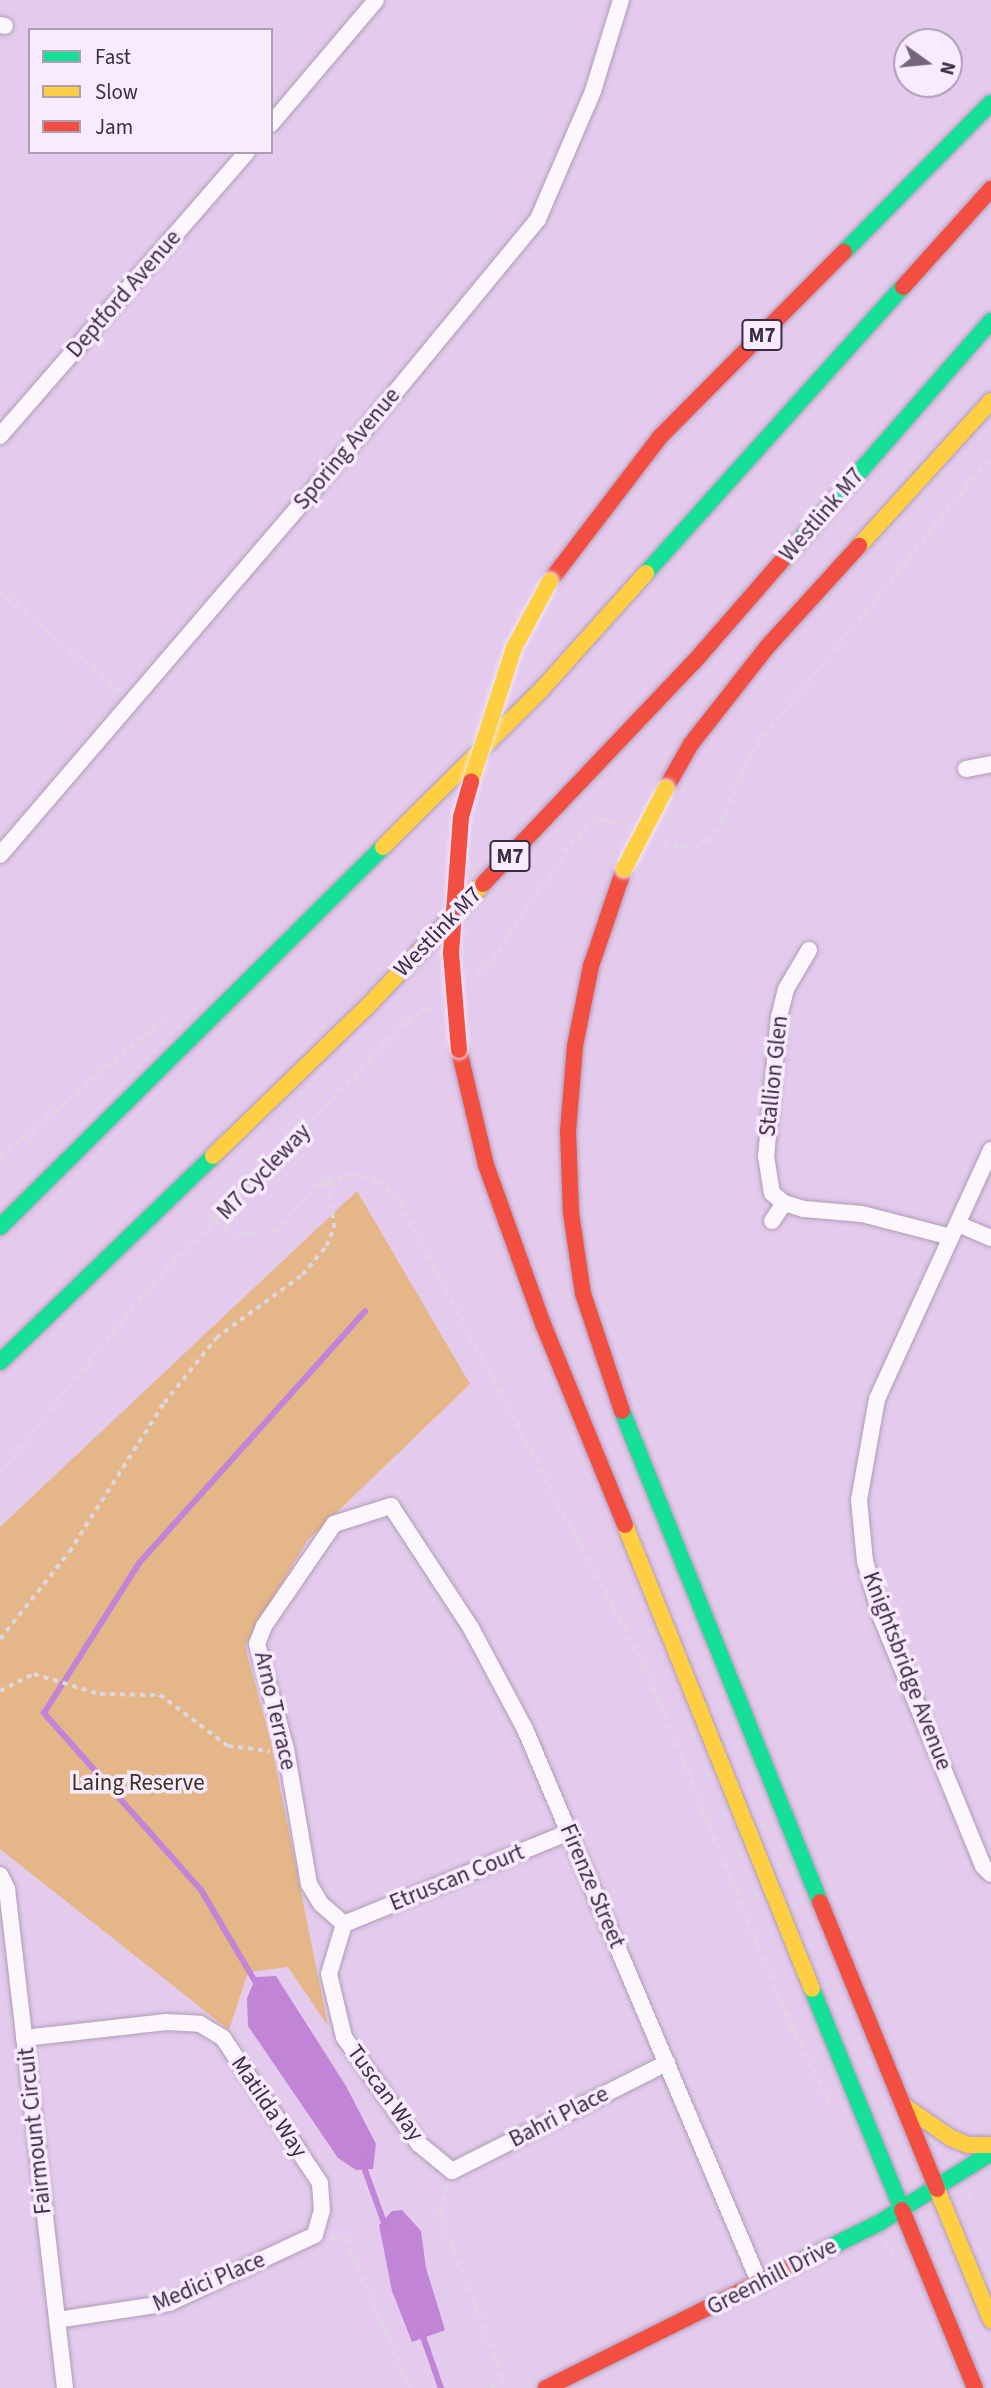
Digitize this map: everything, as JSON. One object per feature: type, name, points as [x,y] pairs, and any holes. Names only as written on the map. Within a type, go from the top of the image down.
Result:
[{"type":"main road","name":"M7","points":[[902,2210],[543,1324],[486,1165],[459,1050],[451,953],[461,817],[492,705],[514,648],[550,581],[660,437],[991,103]]},
{"type":"main road","points":[[0,1227],[542,689],[991,189]]},
{"type":"main road","name":"Westlink M7","points":[[0,1362],[434,936],[694,662],[991,321]]},
{"type":"main road","points":[[991,401],[767,647],[691,744],[624,869],[591,966],[575,1046],[568,1131],[571,1213],[583,1294],[626,1424],[991,2320]]},
{"type":"main road","points":[[903,2105],[951,2138],[968,2145],[991,2145]]},
{"type":"main road","name":"Greenhill Drive","points":[[545,2388],[760,2284],[902,2210],[991,2153]]},
{"type":"main road","points":[[902,2210],[975,2388]]},
{"type":"street","points":[[273,122],[376,0]]},
{"type":"street","name":"Sporing Avenue","points":[[0,855],[538,219],[593,91],[621,0]]},
{"type":"street","name":"Deptford Avenue","points":[[0,436],[245,154]]},
{"type":"street","points":[[966,769],[991,764]]},
{"type":"street","name":"Stallion Glen","points":[[784,1203],[772,1193],[766,1156],[779,1017],[786,989],[809,950]]},
{"type":"street","name":"Knightsbridge Avenue","points":[[991,1150],[877,1399],[859,1500],[865,1561],[881,1617],[983,1866],[991,1874]]},
{"type":"street","points":[[772,1221],[784,1203],[862,1214],[991,1238]]},
{"type":"street","name":"Arno Terrace","points":[[344,1924],[321,1904],[309,1884],[286,1749],[258,1660],[257,1644],[264,1626],[334,1524],[391,1506]]},
{"type":"street","name":"Firenze Street","points":[[391,1506],[471,1628],[525,1729],[760,2284]]},
{"type":"street","name":"Etruscan Court","points":[[344,1924],[569,1832]]},
{"type":"street","name":"Fairmount Circuit","points":[[0,1875],[7,1889],[65,2388]]},
{"type":"street","name":"Tuscan Way","points":[[344,1924],[328,1974],[344,2037],[419,2144],[452,2171]]},
{"type":"street","name":"Matilda Way","points":[[24,2038],[166,2022],[200,2024],[223,2038],[320,2183],[322,2210],[315,2235]]},
{"type":"street","name":"Bahri Place","points":[[452,2171],[667,2063]]},
{"type":"street","name":"Medici Place","points":[[57,2320],[169,2303],[315,2235]]},
{"type":"path","points":[[695,849],[720,822],[751,752],[991,457]]},
{"type":"path","points":[[0,592],[132,701]]},
{"type":"path","points":[[473,980],[493,961],[542,888]]},
{"type":"path","name":"M7 Cycleway","points":[[0,1473],[122,1319],[407,1021],[440,1000]]},
{"type":"path","points":[[0,1158],[162,1020]]},
{"type":"path","points":[[216,1222],[231,1233],[274,1232],[327,1180],[352,1174],[379,1181],[412,1224],[646,1670],[791,2026],[833,2108]]},
{"type":"path","points":[[0,1639],[69,1552],[164,1403],[216,1338],[302,1275],[326,1246],[334,1228],[327,1180]]},
{"type":"path","points":[[0,1691],[34,1674],[100,1693],[160,1695],[228,1746],[262,1752],[286,1749]]},
{"type":"path","points":[[452,2171],[440,2213],[504,2381],[490,2388]]},
{"type":"path","points":[[315,2235],[346,2239],[410,2388]]},
{"type":"green space","name":"Laing Reserve","points":[[357,1191],[470,1384],[307,1541],[245,1646],[271,1743],[328,2026],[288,1967],[248,1972],[229,2030],[0,1849],[0,1527]]},
{"type":"shaded area","points":[[276,1976],[346,2086],[376,2144],[373,2169],[356,2170],[338,2158],[248,2026],[247,1998],[256,1977]]},
{"type":"shaded area","points":[[402,2210],[421,2231],[426,2268],[445,2330],[412,2342],[392,2291],[379,2225],[392,2211]]},
{"type":"waterway","points":[[259,1988],[201,1890],[44,1713],[140,1562],[365,1311]]},
{"type":"waterway","points":[[362,2162],[386,2228]]},
{"type":"waterway","points":[[421,2331],[441,2388]]},
{"type":"traffic: fast","points":[[844,252],[991,103]]},
{"type":"traffic: fast","points":[[646,573],[903,287]]},
{"type":"traffic: fast","points":[[781,562],[991,321]]},
{"type":"traffic: fast","points":[[0,1227],[383,847]]},
{"type":"traffic: fast","points":[[0,1362],[213,1156]]},
{"type":"traffic: fast","points":[[622,1411],[820,1902]]},
{"type":"traffic: fast","points":[[812,1989],[902,2210]]},
{"type":"traffic: fast","points":[[792,2266],[879,2223],[991,2153]]},
{"type":"traffic: slow","points":[[859,546],[991,401]]},
{"type":"traffic: slow","points":[[383,847],[542,689],[646,573]]},
{"type":"traffic: slow","points":[[471,781],[514,648],[550,581]]},
{"type":"traffic: slow","points":[[624,869],[666,788]]},
{"type":"traffic: slow","points":[[213,1156],[367,1007],[483,884]]},
{"type":"traffic: slow","points":[[625,1525],[812,1989]]},
{"type":"traffic: slow","points":[[903,2105],[951,2138],[968,2145],[991,2145]]},
{"type":"traffic: slow","points":[[937,2189],[991,2320]]},
{"type":"traffic: jam","points":[[903,287],[991,189]]},
{"type":"traffic: jam","points":[[550,581],[660,437],[844,252]]},
{"type":"traffic: jam","points":[[666,788],[691,744],[767,647],[859,546]]},
{"type":"traffic: jam","points":[[483,884],[694,662],[781,562]]},
{"type":"traffic: jam","points":[[459,1050],[451,953],[461,817],[471,781]]},
{"type":"traffic: jam","points":[[622,1411],[583,1294],[571,1213],[568,1131],[575,1046],[591,966],[624,869]]},
{"type":"traffic: jam","points":[[459,1050],[486,1165],[543,1324],[625,1525]]},
{"type":"traffic: jam","points":[[820,1902],[937,2189]]},
{"type":"traffic: jam","points":[[902,2210],[975,2388]]},
{"type":"traffic: jam","points":[[546,2388],[792,2266]]}]
